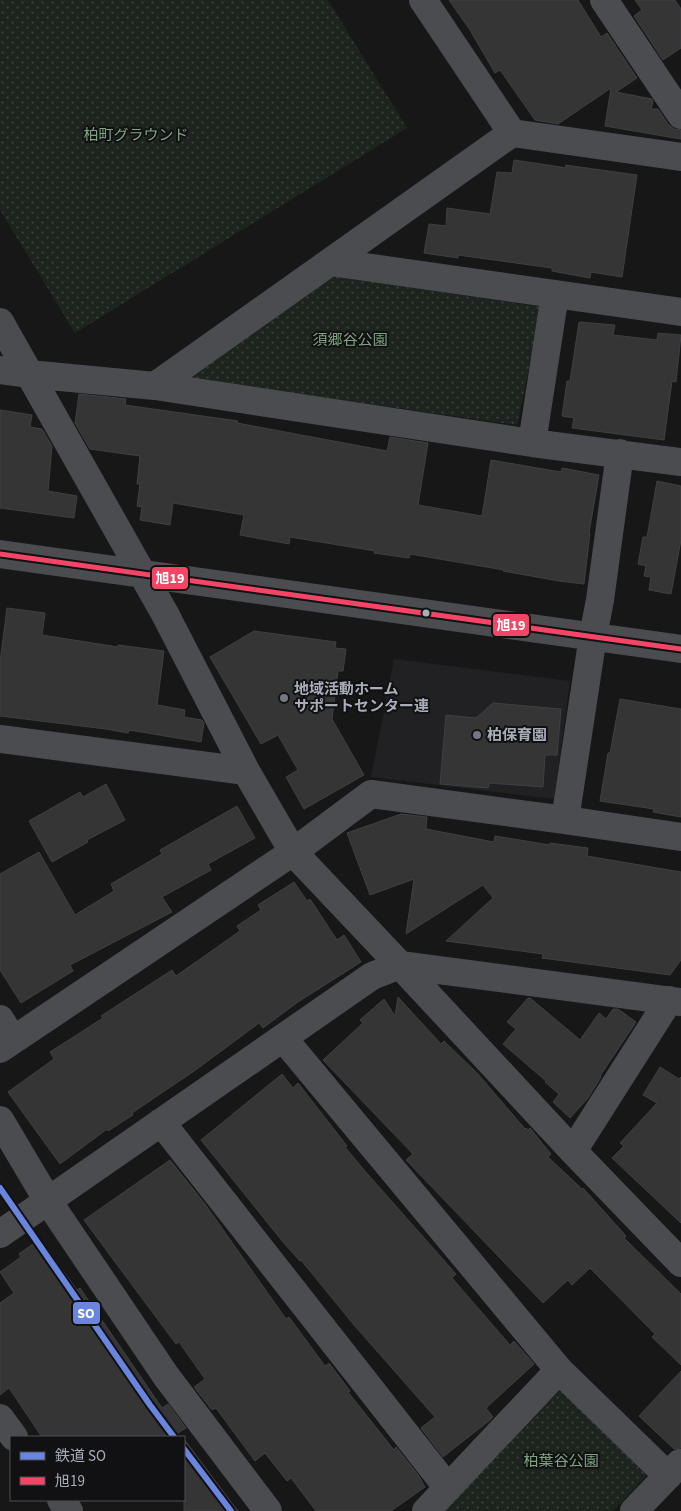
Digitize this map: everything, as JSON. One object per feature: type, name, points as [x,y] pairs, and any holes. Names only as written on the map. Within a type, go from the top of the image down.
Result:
[{"type":"street","points":[[423,0],[512,133]]},
{"type":"street","points":[[604,0],[681,115]]},
{"type":"street","points":[[155,386],[512,133],[681,157]]},
{"type":"street","points":[[330,262],[681,312]]},
{"type":"street","points":[[532,443],[555,294]]},
{"type":"street","points":[[0,322],[165,614],[246,771],[293,852],[573,1151],[678,1254]]},
{"type":"street","points":[[0,370],[155,386],[532,443],[681,462]]},
{"type":"street","points":[[565,820],[600,600],[620,453]]},
{"type":"street","points":[[0,554],[681,649]]},
{"type":"street","points":[[0,739],[246,771]]},
{"type":"street","points":[[4,1036],[293,852],[371,794],[681,837]]},
{"type":"street","points":[[0,1234],[372,976],[400,965],[675,1001],[573,1151]]},
{"type":"street","points":[[283,1038],[559,1370],[674,1469],[634,1511]]},
{"type":"street","points":[[0,1120],[48,1201],[166,1376],[268,1511]]},
{"type":"street","points":[[161,1122],[448,1488]]},
{"type":"street","points":[[426,1511],[559,1370]]},
{"type":"street","points":[[0,1418],[13,1436]]},
{"type":"shaded area","points":[[394,659],[570,681],[554,799],[371,777]]},
{"type":"green space","name":"柏町グラウンド","points":[[0,0],[328,0],[407,128],[75,333],[0,210]]},
{"type":"green space","name":"須郷谷公園","points":[[331,276],[542,307],[517,425],[187,378]]},
{"type":"green space","name":"柏葉谷公園","points":[[560,1390],[647,1475],[613,1511],[442,1511]]},
{"type":"building","points":[[449,0],[578,0],[601,37],[607,33],[637,78],[616,92],[652,99],[651,109],[658,109],[668,124],[674,129],[681,130],[681,139],[605,126],[611,88],[558,124],[535,120],[500,70],[495,73],[470,30]]},
{"type":"building","points":[[635,0],[675,0],[681,9],[681,48],[663,60],[634,16],[642,10]]},
{"type":"building","points":[[514,160],[567,168],[565,165],[637,175],[622,277],[591,272],[590,278],[552,271],[552,268],[458,255],[458,258],[424,253],[429,224],[446,226],[447,208],[490,214],[497,172],[512,173]]},
{"type":"building","points":[[579,322],[615,325],[613,335],[657,340],[658,333],[681,335],[676,382],[672,381],[664,440],[572,428],[574,418],[562,416],[567,381],[570,381]]},
{"type":"building","points":[[79,394],[126,399],[125,405],[238,421],[237,423],[387,451],[390,437],[428,443],[418,505],[482,516],[491,460],[561,472],[562,468],[599,475],[589,533],[584,584],[410,554],[409,558],[290,537],[289,544],[240,535],[244,515],[173,503],[170,525],[140,520],[142,507],[137,506],[140,484],[137,484],[140,456],[90,449],[75,423]]},
{"type":"building","points":[[0,410],[32,415],[30,427],[42,429],[52,446],[48,491],[77,496],[74,518],[0,508]]},
{"type":"building","points":[[657,481],[681,486],[681,540],[671,594],[649,590],[651,577],[644,576],[646,566],[638,564],[643,537],[647,537]]},
{"type":"building","points":[[7,608],[45,613],[42,635],[118,647],[118,645],[164,651],[157,705],[185,710],[184,717],[202,720],[204,723],[201,742],[129,730],[128,733],[0,716],[0,662]]},
{"type":"building","name":"地域活動ホーム サポートセンター連","points":[[254,631],[336,642],[335,648],[346,649],[343,671],[338,671],[332,719],[364,775],[304,809],[286,777],[298,770],[278,735],[261,744],[210,657]]},
{"type":"building","points":[[620,699],[681,709],[681,817],[653,812],[654,809],[600,801]]},
{"type":"building","points":[[493,703],[561,709],[557,755],[545,755],[543,787],[489,783],[488,788],[440,784],[446,715],[476,718]]},
{"type":"building","points":[[106,784],[125,820],[87,840],[88,842],[52,862],[29,821],[80,792],[83,797]]},
{"type":"building","points":[[237,806],[255,838],[208,864],[211,870],[162,897],[172,912],[70,965],[73,971],[21,1003],[0,970],[0,874],[39,852],[75,915],[114,891],[111,884],[162,854],[160,850]]},
{"type":"building","points":[[401,814],[427,817],[426,829],[494,842],[495,836],[550,845],[550,843],[588,848],[587,856],[681,872],[681,960],[670,975],[542,958],[543,954],[446,941],[493,898],[483,885],[406,934],[414,879],[370,895],[347,833]]},
{"type":"building","points":[[294,882],[307,901],[310,899],[337,940],[344,935],[361,962],[298,1002],[263,1028],[259,1023],[197,1069],[132,1113],[133,1115],[108,1131],[107,1129],[60,1164],[8,1092],[54,1059],[50,1052],[103,1018],[101,1016],[172,970],[176,976],[240,931],[237,926],[261,910],[258,905]]},
{"type":"building","points":[[398,997],[441,1044],[444,1041],[478,1074],[525,1129],[528,1130],[530,1128],[551,1154],[548,1157],[583,1188],[626,1236],[624,1238],[681,1294],[681,1365],[652,1337],[655,1334],[590,1268],[572,1285],[568,1280],[543,1303],[406,1160],[413,1154],[323,1060],[363,1023],[360,1020],[384,999],[395,1016]]},
{"type":"building","points":[[528,998],[580,1040],[599,1013],[606,1019],[613,1009],[618,1009],[636,1022],[600,1076],[588,1098],[570,1118],[553,1102],[559,1094],[503,1044],[516,1029],[507,1022]]},
{"type":"building","points":[[660,1067],[679,1079],[681,1077],[681,1223],[612,1158],[624,1146],[620,1143],[657,1103],[643,1095]]},
{"type":"building","points":[[282,1074],[293,1088],[298,1083],[364,1170],[456,1274],[452,1278],[510,1345],[514,1341],[534,1364],[486,1408],[493,1417],[443,1457],[421,1428],[435,1417],[354,1325],[301,1260],[283,1242],[201,1140]]},
{"type":"building","points":[[170,1160],[205,1204],[286,1319],[289,1317],[325,1366],[329,1363],[350,1391],[348,1392],[394,1450],[396,1447],[419,1476],[425,1487],[391,1511],[316,1511],[291,1478],[287,1481],[265,1453],[255,1461],[216,1408],[212,1410],[194,1387],[205,1379],[179,1342],[176,1344],[84,1220]]},
{"type":"building","points":[[40,1239],[77,1290],[80,1288],[162,1408],[168,1404],[186,1428],[174,1436],[41,1436],[9,1388],[0,1395],[0,1303],[14,1293],[0,1272],[21,1257],[19,1254]]},
{"type":"building","points":[[681,1371],[681,1448],[674,1449],[639,1416]]},
{"type":"building","points":[[185,1440],[238,1511],[184,1511],[185,1501]]},
{"type":"rail line","name":"SO","points":[[0,1188],[173,1436]]},
{"type":"rail line","name":"SO","points":[[185,1450],[231,1511]]},
{"type":"transit line","name":"旭19","points":[[0,554],[681,649]]},
{"type":"place","name":"地域活動ホーム サポートセンター連","points":[[284,698]]},
{"type":"place","name":"柏保育園","points":[[477,735]]}]
